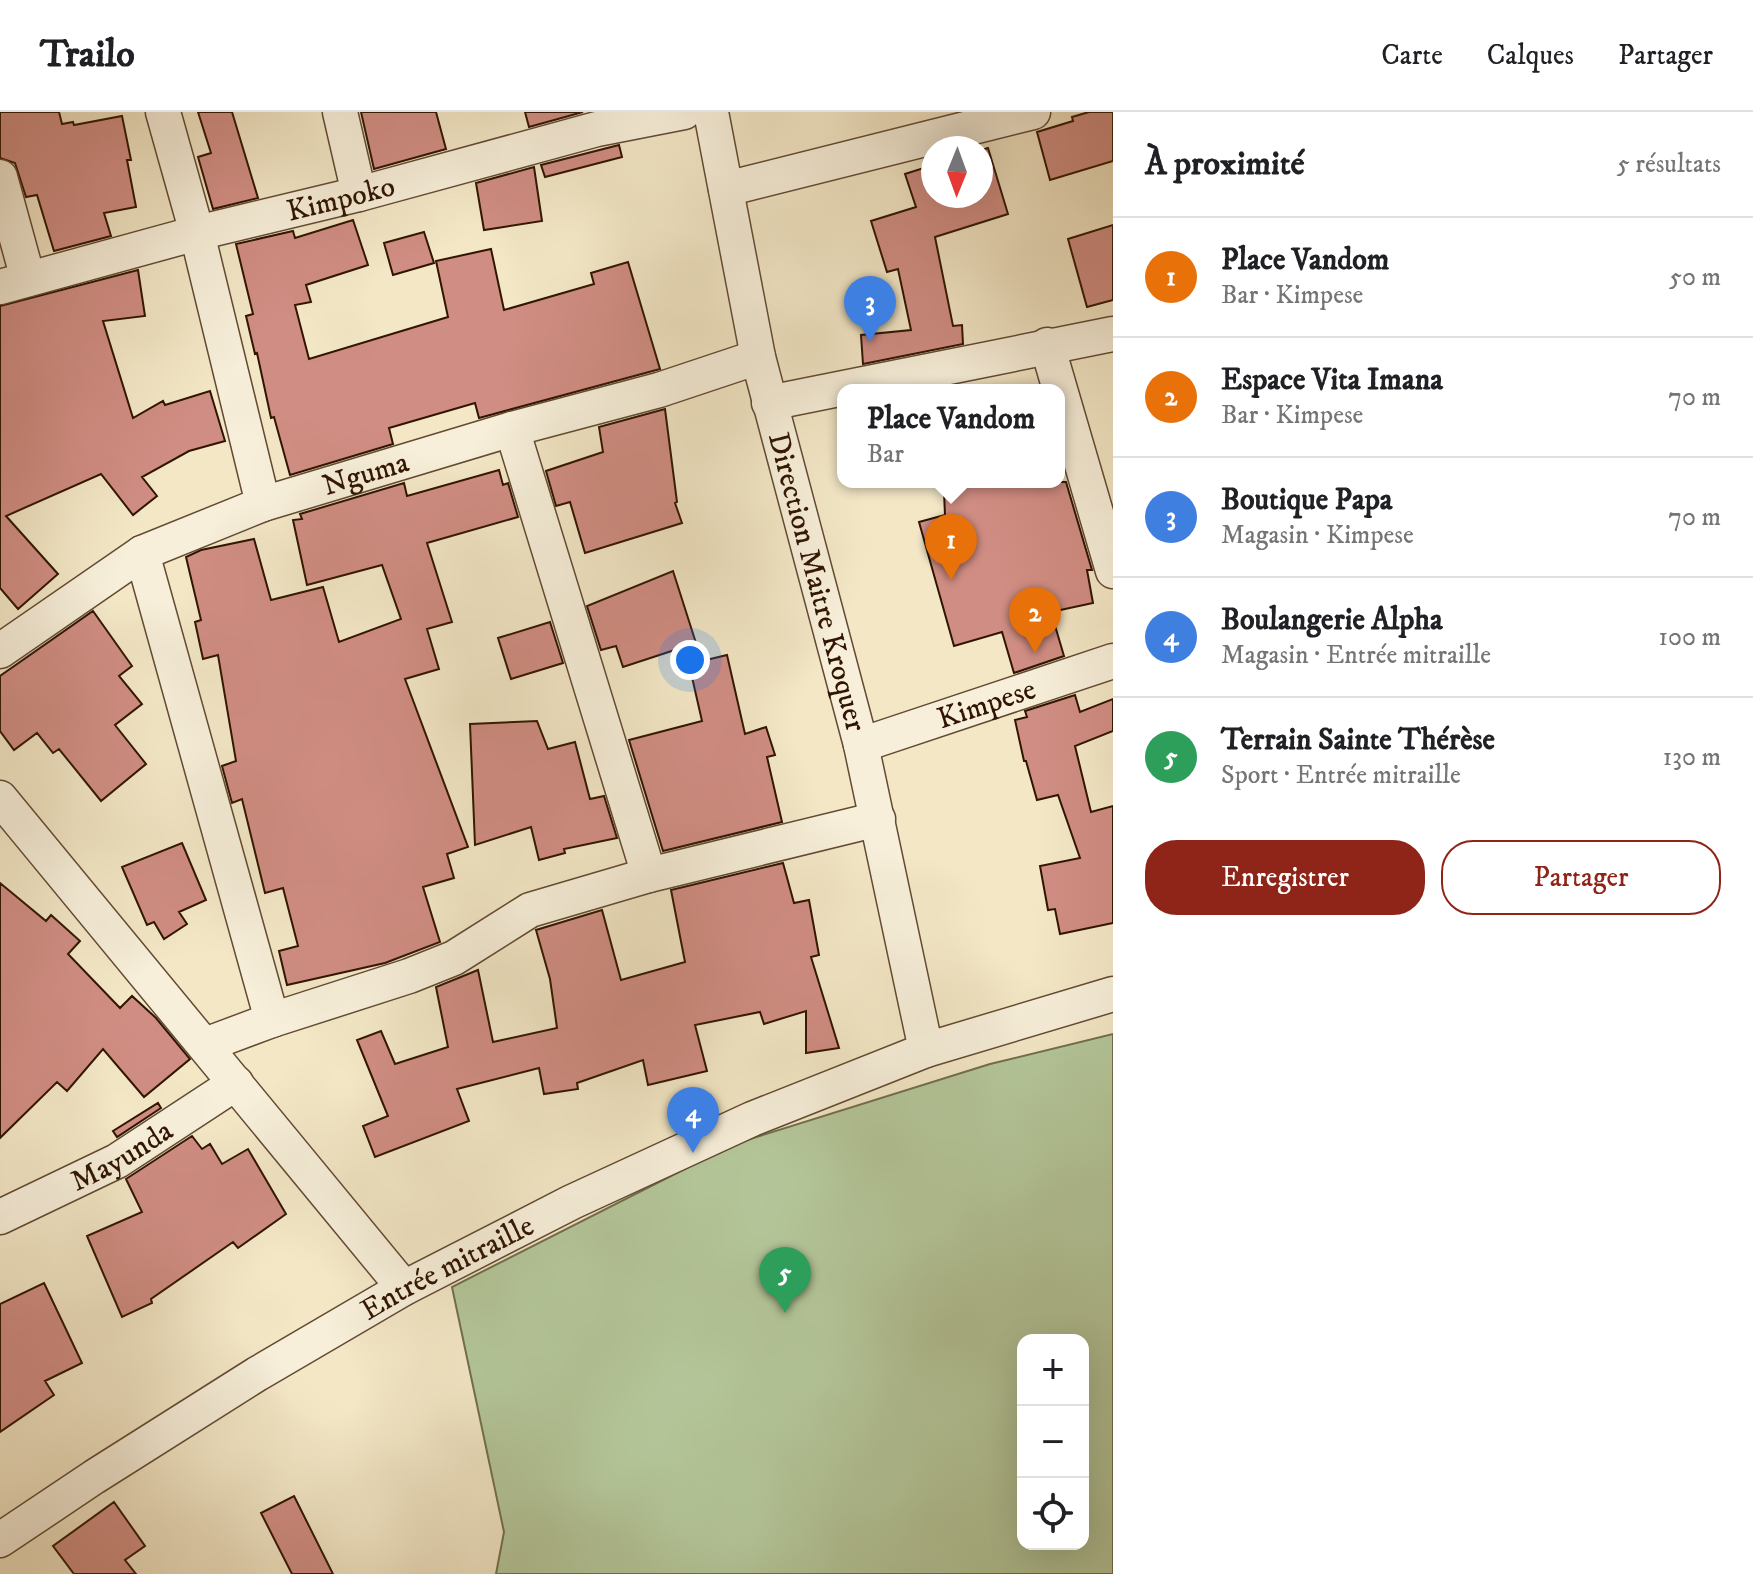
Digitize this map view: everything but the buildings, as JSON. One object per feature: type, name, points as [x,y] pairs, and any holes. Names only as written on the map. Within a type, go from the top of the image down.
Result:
[{"type":"street","points":[[163,112],[197,233],[263,504]]},
{"type":"street","points":[[340,112],[359,194]]},
{"type":"street","name":"Kimpoko","points":[[14,283],[597,129],[684,112]]},
{"type":"street","name":"Direction Maitre Kroquer","points":[[711,112],[758,357],[861,745],[926,1050]]},
{"type":"street","points":[[726,189],[1013,115]]},
{"type":"street","points":[[0,177],[14,283]]},
{"type":"street","points":[[860,384],[1113,334]]},
{"type":"street","points":[[1047,345],[1058,384]]},
{"type":"street","name":"Nguma","points":[[0,651],[142,553],[263,504],[512,429],[659,390],[758,357]]},
{"type":"street","points":[[769,403],[837,389]]},
{"type":"street","points":[[1065,407],[1113,571]]},
{"type":"street","points":[[512,429],[649,875]]},
{"type":"street","points":[[142,553],[272,1020]]},
{"type":"street","name":"Kimpese","points":[[861,745],[1113,661]]},
{"type":"street","points":[[4,811],[205,1045],[404,1288]]},
{"type":"street","points":[[205,1045],[454,958],[530,910],[649,875],[878,819]]},
{"type":"street","points":[[926,1050],[1113,994]]},
{"type":"street","name":"Entrée mitraille","points":[[0,1540],[257,1374],[404,1288],[572,1202],[752,1119],[926,1050]]},
{"type":"street","name":"Mayunda","points":[[0,1217],[117,1161],[236,1083]]},
{"type":"green space","points":[[1113,1034],[1113,1574],[496,1574],[504,1532],[452,1287],[734,1144],[990,1064]]},
{"type":"place","name":"Boutique Papa","points":[[870,342]]},
{"type":"place","name":"Place Vandom","points":[[951,580]]},
{"type":"place","name":"Espace Vita Imana","points":[[1035,653]]},
{"type":"place","name":"Boulangerie Alpha","points":[[693,1153]]},
{"type":"place","name":"Terrain Sainte Thérèse","points":[[785,1313]]}]
